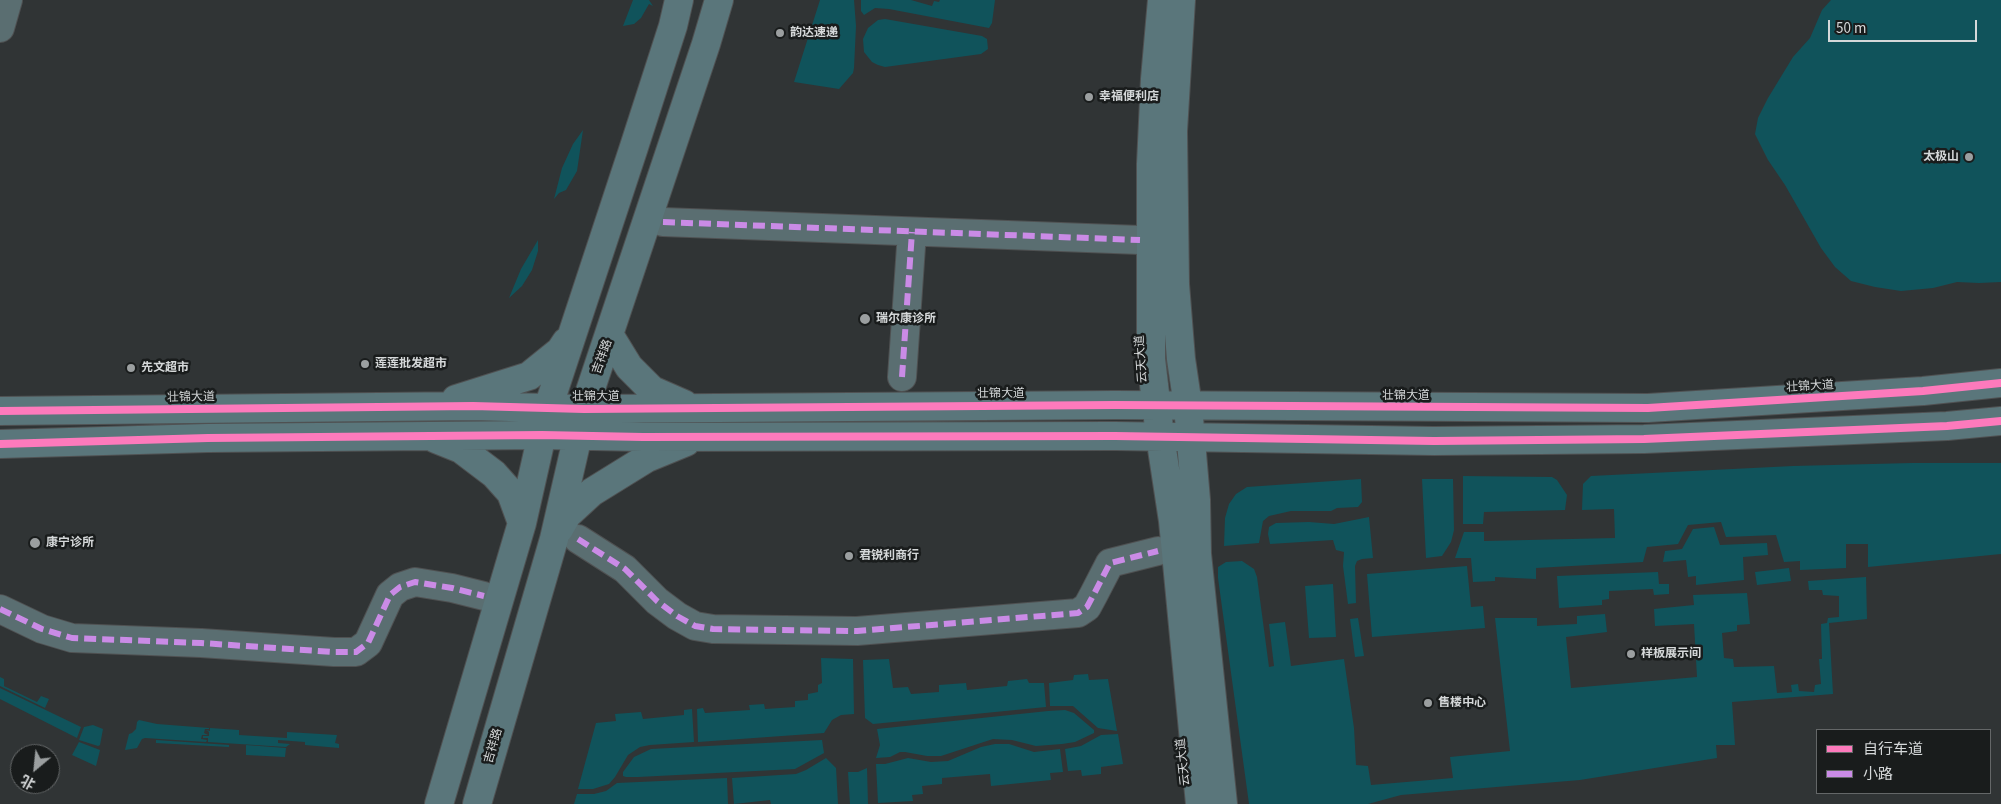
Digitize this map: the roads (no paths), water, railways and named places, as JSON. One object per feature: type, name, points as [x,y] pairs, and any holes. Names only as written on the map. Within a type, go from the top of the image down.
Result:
[{"type":"main road","points":[[438,804],[522,523],[548,408],[673,26],[679,0]]},
{"type":"main road","name":"吉祥路","points":[[477,804],[566,539],[584,409],[610,336],[632,261],[706,44],[718,0]]},
{"type":"main road","name":"云天大道","points":[[1162,0],[1155,79],[1151,173],[1151,359],[1173,521],[1200,804]]},
{"type":"main road","points":[[1181,0],[1173,131],[1175,284],[1180,359],[1191,437],[1196,500],[1197,554],[1222,804]]},
{"type":"main road","points":[[427,407],[475,394],[529,376],[560,351],[572,335]]},
{"type":"main road","points":[[610,336],[629,367],[652,390],[695,407]]},
{"type":"main road","name":"壮锦大道","points":[[0,412],[427,407],[584,409],[1157,405],[1648,408],[1923,392],[2001,383]]},
{"type":"main road","points":[[0,444],[208,438],[542,435],[703,437],[1160,436],[1434,441],[1644,439],[1947,426],[2001,421]]},
{"type":"main road","points":[[430,436],[461,449],[494,474],[511,493],[522,523]]},
{"type":"main road","points":[[566,539],[567,515],[592,492],[647,458],[685,442],[703,437]]},
{"type":"street","points":[[0,28],[8,0]]},
{"type":"street","points":[[663,222],[1140,240]]},
{"type":"street","points":[[902,377],[912,232]]},
{"type":"street","points":[[566,539],[625,569],[657,601],[695,626],[713,629],[857,632],[1078,613],[1087,607],[1110,563],[1158,551]]},
{"type":"street","points":[[0,609],[42,629],[72,638],[356,652],[368,643],[390,595],[400,587],[415,582],[484,596]]},
{"type":"place","name":"韵达速递","points":[[780,33]]},
{"type":"place","name":"幸福便利店","points":[[1089,97]]},
{"type":"place","name":"太极山","points":[[1969,157]]},
{"type":"place","name":"瑞尔康诊所","points":[[865,319]]},
{"type":"place","name":"莲莲批发超市","points":[[365,364]]},
{"type":"place","name":"先文超市","points":[[131,368]]},
{"type":"place","name":"康宁诊所","points":[[35,543]]},
{"type":"place","name":"君锐利商行","points":[[849,556]]},
{"type":"place","name":"样板展示间","points":[[1631,654]]},
{"type":"place","name":"售楼中心","points":[[1428,703]]}]
